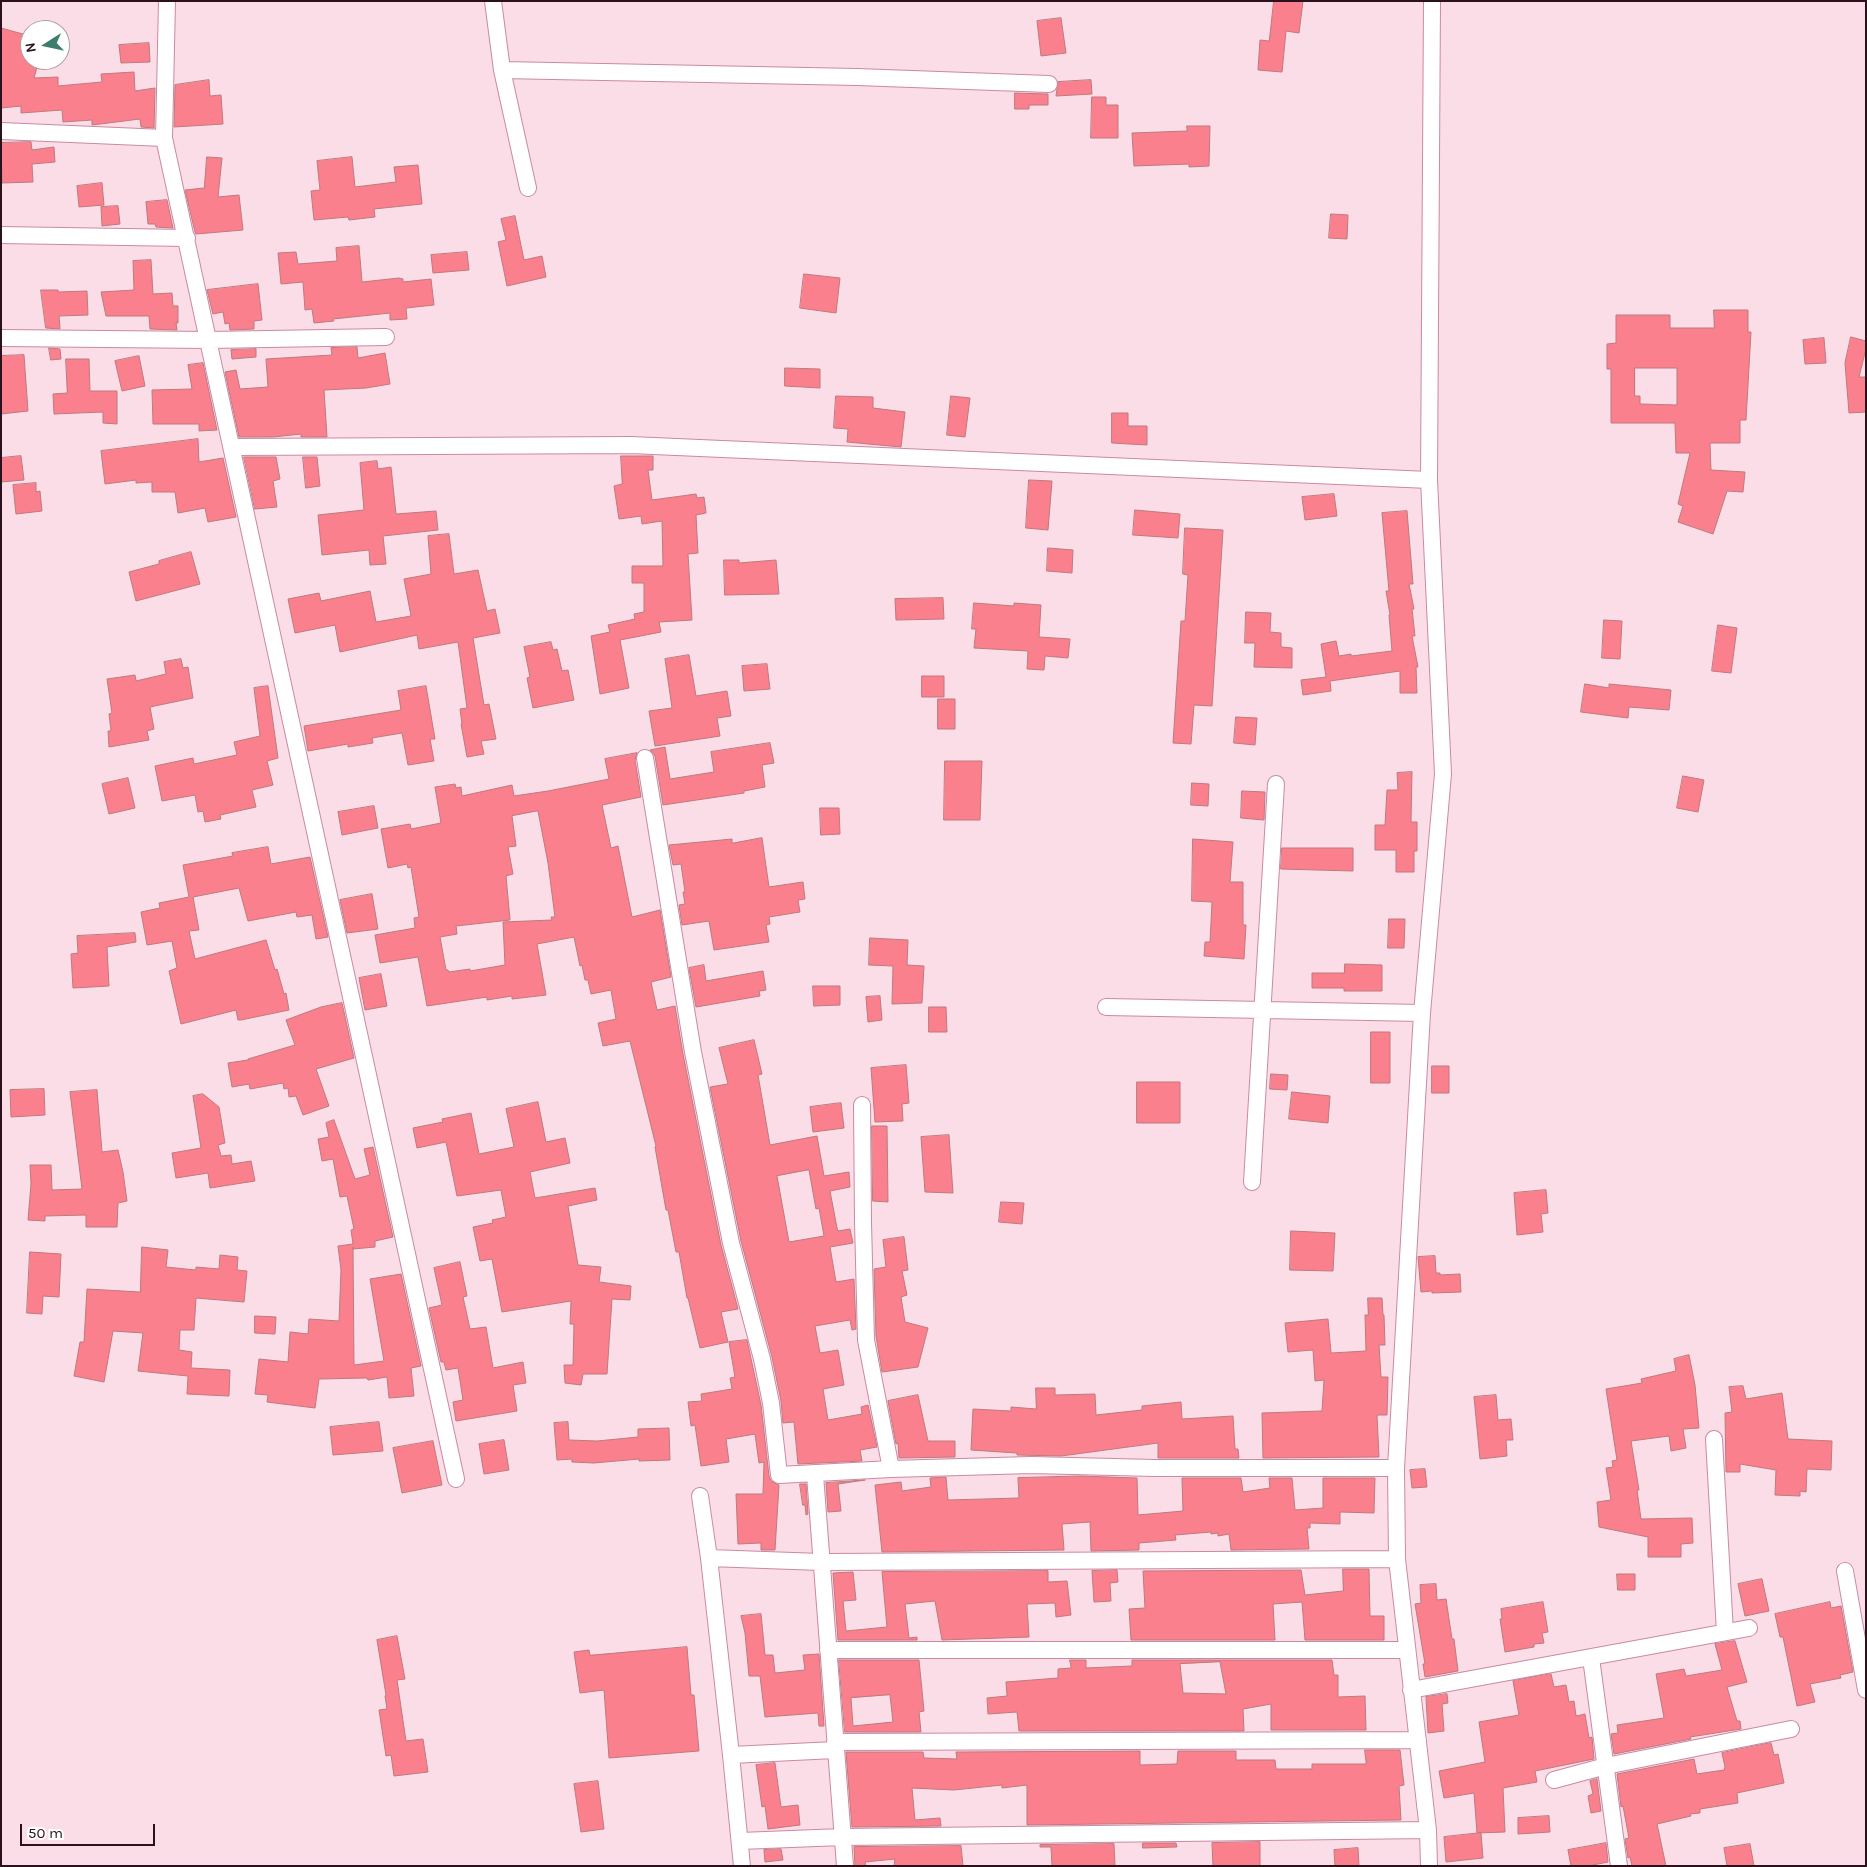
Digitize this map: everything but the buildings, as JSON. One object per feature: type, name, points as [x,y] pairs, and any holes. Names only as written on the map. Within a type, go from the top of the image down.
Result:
[{"type":"street","points":[[167,1],[164,138],[233,447],[456,1479]]},
{"type":"street","points":[[493,1],[502,70],[528,188]]},
{"type":"street","points":[[1429,1866],[1428,1830],[1397,1559],[1396,1468],[1422,1013],[1443,774],[1429,480],[1432,1]]},
{"type":"street","points":[[502,70],[847,77],[1049,84]]},
{"type":"street","points":[[1,131],[164,138]]},
{"type":"street","points":[[1,235],[186,238]]},
{"type":"street","points":[[1,338],[209,340],[386,338]]},
{"type":"street","points":[[233,447],[631,445],[1429,480]]},
{"type":"street","points":[[645,758],[693,1052],[731,1243],[762,1359],[771,1403],[779,1475],[891,1469],[1030,1465],[1156,1468],[1396,1468]]},
{"type":"street","points":[[1252,1182],[1276,784]]},
{"type":"street","points":[[1106,1007],[1422,1013]]},
{"type":"street","points":[[862,1105],[866,1340],[891,1469]]},
{"type":"street","points":[[1714,1439],[1724,1632]]},
{"type":"street","points":[[815,1474],[845,1866]]},
{"type":"street","points":[[700,1496],[709,1558],[742,1866]]},
{"type":"street","points":[[709,1558],[821,1562],[1397,1559]]},
{"type":"street","points":[[1846,1571],[1866,1690]]},
{"type":"street","points":[[1411,1690],[1749,1628]]},
{"type":"street","points":[[828,1650],[1407,1650]]},
{"type":"street","points":[[1591,1658],[1620,1866]]},
{"type":"street","points":[[1554,1780],[1606,1766],[1791,1729]]},
{"type":"street","points":[[731,1754],[835,1746],[1418,1740]]},
{"type":"street","points":[[740,1841],[842,1837],[1428,1830]]}]
